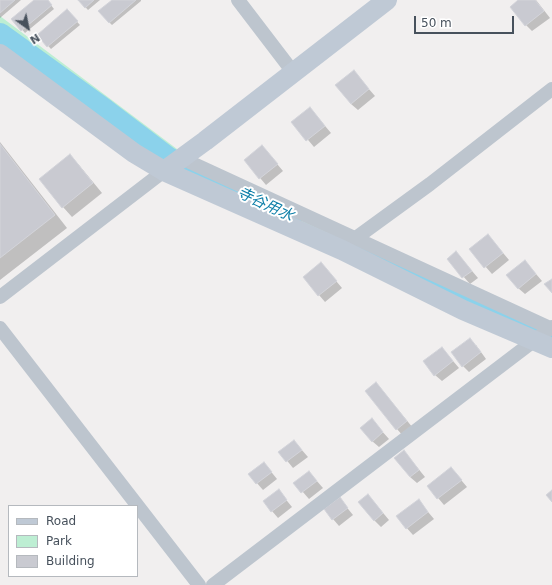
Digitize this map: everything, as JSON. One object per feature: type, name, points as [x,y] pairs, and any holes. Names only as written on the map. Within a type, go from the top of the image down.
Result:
[{"type":"street","points":[[238,0],[293,72]]},
{"type":"street","points":[[0,297],[387,0]]},
{"type":"street","points":[[0,54],[134,153],[174,163],[348,244],[463,310],[547,335]]},
{"type":"street","points":[[348,244],[430,184],[552,89]]},
{"type":"street","points":[[0,328],[137,505]]},
{"type":"street","points":[[213,585],[547,335]]},
{"type":"street","points":[[138,506],[199,585]]},
{"type":"green space","points":[[0,16],[185,155],[552,329],[552,349],[164,171],[0,54]]},
{"type":"building","points":[[0,0],[15,0],[0,13]]},
{"type":"building","points":[[34,0],[48,0],[52,5],[21,31],[11,19]]},
{"type":"building","points":[[78,0],[94,0],[85,8]]},
{"type":"building","points":[[112,0],[136,0],[109,23],[98,11]]},
{"type":"building","points":[[518,0],[535,0],[544,11],[525,26],[510,7]]},
{"type":"building","points":[[67,9],[78,21],[47,47],[37,35]]},
{"type":"building","points":[[354,70],[369,89],[351,104],[335,85]]},
{"type":"building","points":[[310,107],[325,126],[306,141],[291,122]]},
{"type":"building","points":[[0,144],[55,215],[0,258]]},
{"type":"building","points":[[262,145],[278,164],[259,179],[244,160]]},
{"type":"building","points":[[70,154],[93,183],[62,208],[39,179]]},
{"type":"building","points":[[488,234],[503,253],[484,268],[469,249]]},
{"type":"building","points":[[456,251],[472,271],[462,278],[447,259]]},
{"type":"building","points":[[525,260],[536,274],[518,289],[506,275]]},
{"type":"building","points":[[321,262],[337,281],[318,296],[303,277]]},
{"type":"building","points":[[552,279],[552,293],[544,284]]},
{"type":"building","points":[[470,338],[481,352],[462,367],[451,352]]},
{"type":"building","points":[[442,347],[453,361],[434,376],[423,361]]},
{"type":"building","points":[[376,382],[407,421],[396,430],[365,391]]},
{"type":"building","points":[[372,418],[383,432],[372,442],[360,428]]},
{"type":"building","points":[[294,440],[302,450],[286,462],[278,452]]},
{"type":"building","points":[[404,450],[419,470],[410,477],[394,458]]},
{"type":"building","points":[[264,462],[272,472],[256,484],[248,474]]},
{"type":"building","points":[[451,467],[462,480],[437,499],[427,486]]},
{"type":"building","points":[[309,471],[317,481],[301,493],[293,483]]},
{"type":"building","points":[[279,489],[287,500],[271,512],[263,501]]},
{"type":"building","points":[[552,490],[552,502],[546,495]]},
{"type":"building","points":[[368,494],[383,513],[374,521],[358,502]]},
{"type":"building","points":[[340,497],[348,508],[332,520],[324,509]]},
{"type":"building","points":[[419,499],[428,512],[406,529],[396,516]]},
{"type":"waterway","name":"寺谷用水","points":[[0,35],[167,158],[184,168],[290,217]]},
{"type":"waterway","name":"寺谷用水","points":[[344,241],[552,338]]}]
